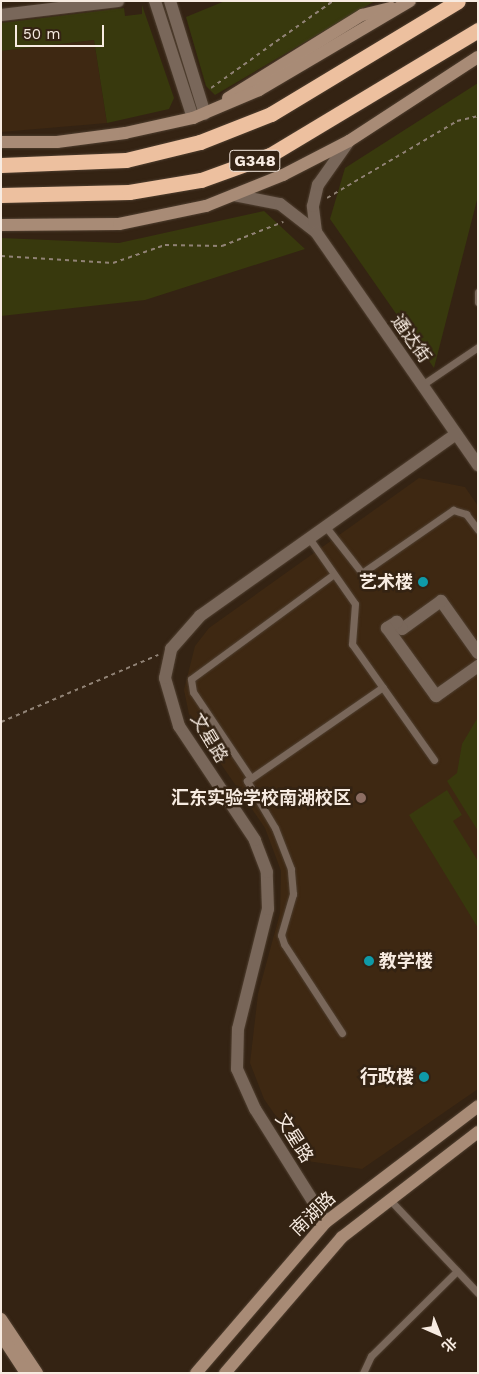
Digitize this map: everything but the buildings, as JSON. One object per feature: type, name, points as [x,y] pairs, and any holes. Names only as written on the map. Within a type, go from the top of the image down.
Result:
[{"type":"highway","name":"G348","points":[[1,165],[126,160],[200,142],[279,109],[458,1]]},
{"type":"highway","name":"G348","points":[[1,195],[129,192],[209,177],[270,156],[478,30]]},
{"type":"street","points":[[1,15],[118,1]]},
{"type":"street","points":[[155,1],[199,116]]},
{"type":"street","points":[[170,1],[199,94],[199,116]]},
{"type":"street","points":[[1,142],[57,142],[125,134],[199,116],[299,68],[407,3]]},
{"type":"street","points":[[1,225],[119,224],[206,206],[348,142],[478,56]]},
{"type":"street","points":[[316,232],[313,206],[328,166],[348,142]]},
{"type":"street","points":[[234,195],[262,197],[296,215],[316,232]]},
{"type":"street","name":"通达街","points":[[316,232],[478,465]]},
{"type":"street","name":"文星路","points":[[326,1222],[255,1109],[237,1069],[238,1030],[268,909],[267,872],[255,840],[192,749],[170,706],[165,678],[171,649],[200,616],[456,434]]},
{"type":"street","points":[[478,653],[441,601],[402,629],[397,622],[388,628],[436,696],[478,666]]},
{"type":"street","name":"南湖路","points":[[196,1373],[326,1222],[478,1106]]},
{"type":"street","name":"南湖路","points":[[225,1373],[305,1276],[389,1199],[478,1132]]},
{"type":"street","points":[[1,1319],[37,1373]]},
{"type":"street","points":[[1,1335],[26,1373]]},
{"type":"lane","points":[[478,292],[478,302]]},
{"type":"lane","points":[[422,385],[477,350]]},
{"type":"lane","points":[[326,527],[362,573],[453,510],[466,514],[478,530]]},
{"type":"lane","points":[[309,538],[357,609],[350,634],[352,644],[434,760]]},
{"type":"lane","points":[[334,574],[191,679],[193,692],[250,777],[249,790],[275,828],[291,869],[293,894],[281,935],[284,944],[342,1034]]},
{"type":"lane","points":[[250,777],[383,687]]},
{"type":"lane","points":[[389,1199],[478,1293]]},
{"type":"lane","points":[[363,1373],[371,1356],[457,1271]]},
{"type":"path","points":[[199,94],[251,63],[333,1]]},
{"type":"path","points":[[313,206],[457,120],[478,116]]},
{"type":"path","points":[[1,256],[113,263],[165,245],[222,246],[296,215]]},
{"type":"path","points":[[1,722],[171,649]]},
{"type":"shaded area","points":[[225,1],[375,1],[215,95],[206,86],[186,17]]},
{"type":"shaded area","points":[[142,5],[174,98],[169,109],[107,123],[94,40],[1,51],[1,23],[124,8],[125,16],[142,14]]},
{"type":"shaded area","points":[[94,40],[107,123],[1,132],[1,51]]},
{"type":"shaded area","points":[[478,83],[478,196],[434,368],[330,219],[345,168]]},
{"type":"shaded area","points":[[264,211],[305,249],[145,300],[1,316],[1,238],[119,243]]},
{"type":"shaded area","name":"汇东实验学校南湖校区","points":[[419,478],[465,487],[478,506],[478,1089],[362,1169],[307,1161],[264,1099],[250,1063],[258,994],[280,913],[281,871],[265,828],[190,719],[184,690],[195,646],[209,628]]},
{"type":"shaded area","points":[[478,717],[478,831],[447,781],[457,773],[462,744]]},
{"type":"shaded area","points":[[447,790],[462,815],[453,821],[478,861],[478,928],[409,815]]},
{"type":"place","name":"艺术楼","points":[[423,582]]},
{"type":"place","name":"汇东实验学校南湖校区","points":[[361,798]]},
{"type":"place","name":"教学楼","points":[[369,961]]},
{"type":"place","name":"行政楼","points":[[424,1077]]}]
